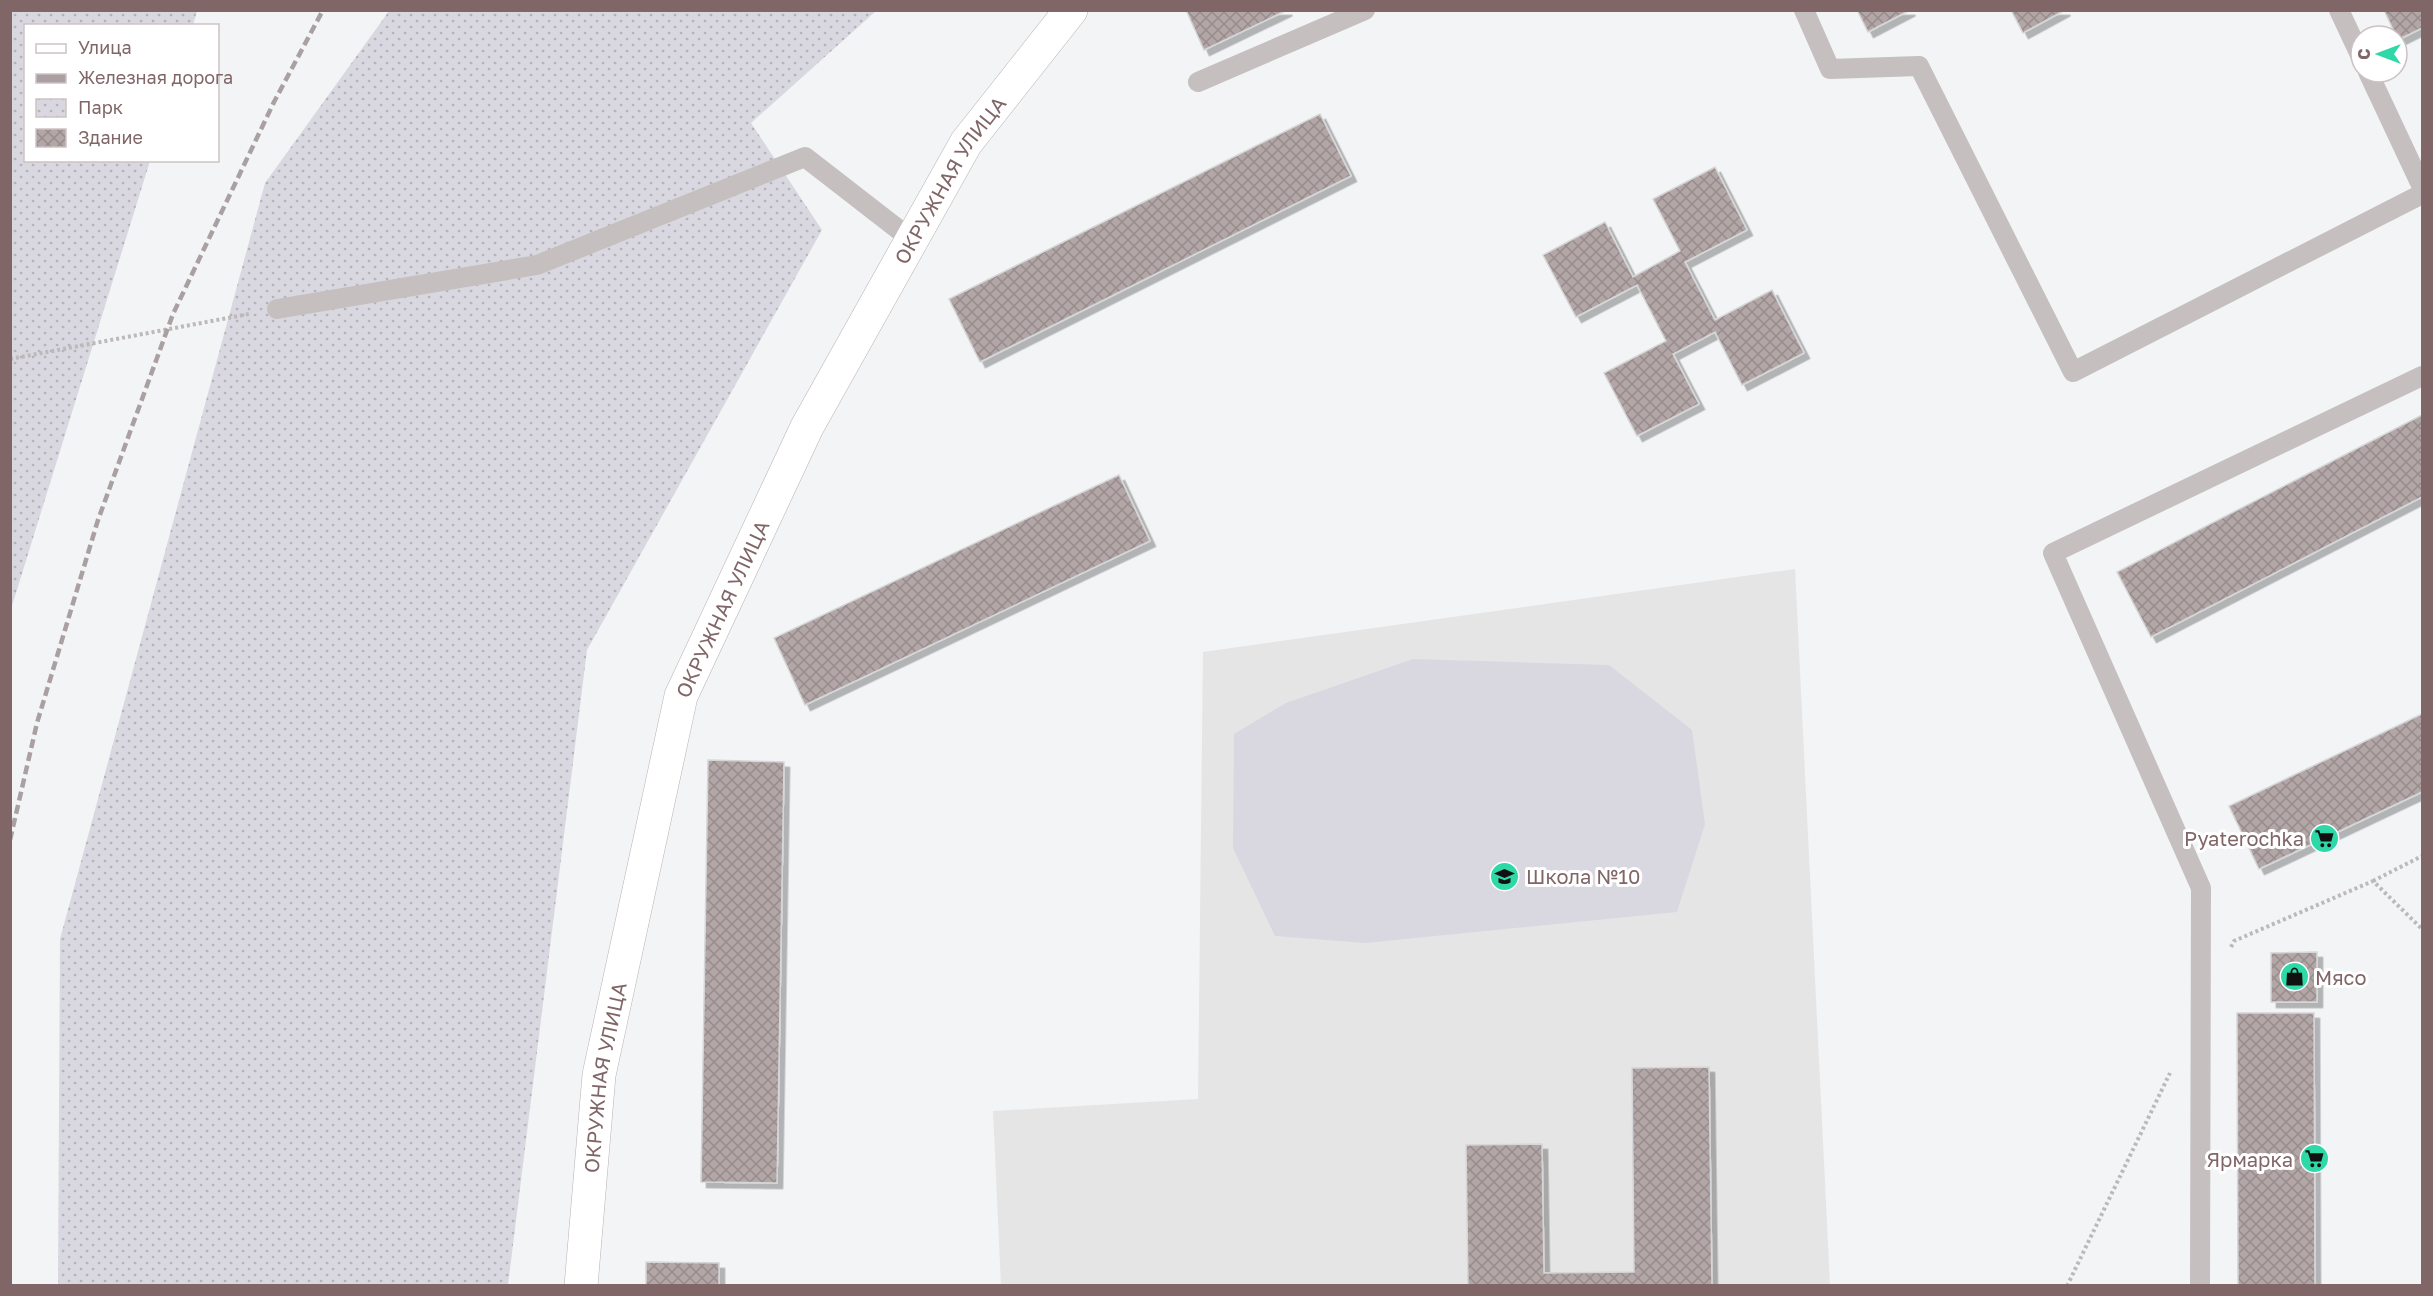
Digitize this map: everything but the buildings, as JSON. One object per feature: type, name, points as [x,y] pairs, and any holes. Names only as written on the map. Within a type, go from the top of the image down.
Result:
[{"type":"street","name":"ОКРУЖНАЯ УЛИЦА","points":[[581,1286],[599,1075],[681,696],[807,427],[966,143],[1071,10]]},
{"type":"lane","points":[[1198,82],[1365,10]]},
{"type":"lane","points":[[1804,10],[1830,69],[1919,66],[2073,372],[2422,194]]},
{"type":"lane","points":[[2339,10],[2349,31]]},
{"type":"lane","points":[[2374,84],[2422,187]]},
{"type":"lane","points":[[277,309],[537,265],[805,157],[912,240]]},
{"type":"lane","points":[[2200,1286],[2201,888],[2053,553],[2422,376]]},
{"type":"path","points":[[10,359],[277,309]]},
{"type":"path","points":[[2373,881],[2422,856]]},
{"type":"shaded area","name":"Школа №10","points":[[1795,569],[1830,1285],[1001,1285],[993,1111],[1198,1099],[1203,652]]},
{"type":"green space","points":[[11,10],[197,11],[193,24],[24,24],[24,162],[150,162],[11,609]]},
{"type":"green space","points":[[389,11],[876,11],[751,123],[822,230],[587,650],[508,1285],[58,1286],[60,939],[265,183]]},
{"type":"green space","points":[[1413,659],[1609,665],[1692,730],[1705,824],[1677,912],[1365,943],[1275,936],[1233,848],[1234,734],[1286,703]]},
{"type":"railway","points":[[10,840],[37,723],[98,520],[173,314],[274,102],[323,10]]},
{"type":"place","name":"Pyaterochka","points":[[2325,838]]},
{"type":"place","name":"Школа №10","points":[[1505,876]]},
{"type":"place","name":"Мясо","points":[[2294,977]]},
{"type":"place","name":"Ярмарка","points":[[2314,1159]]}]
